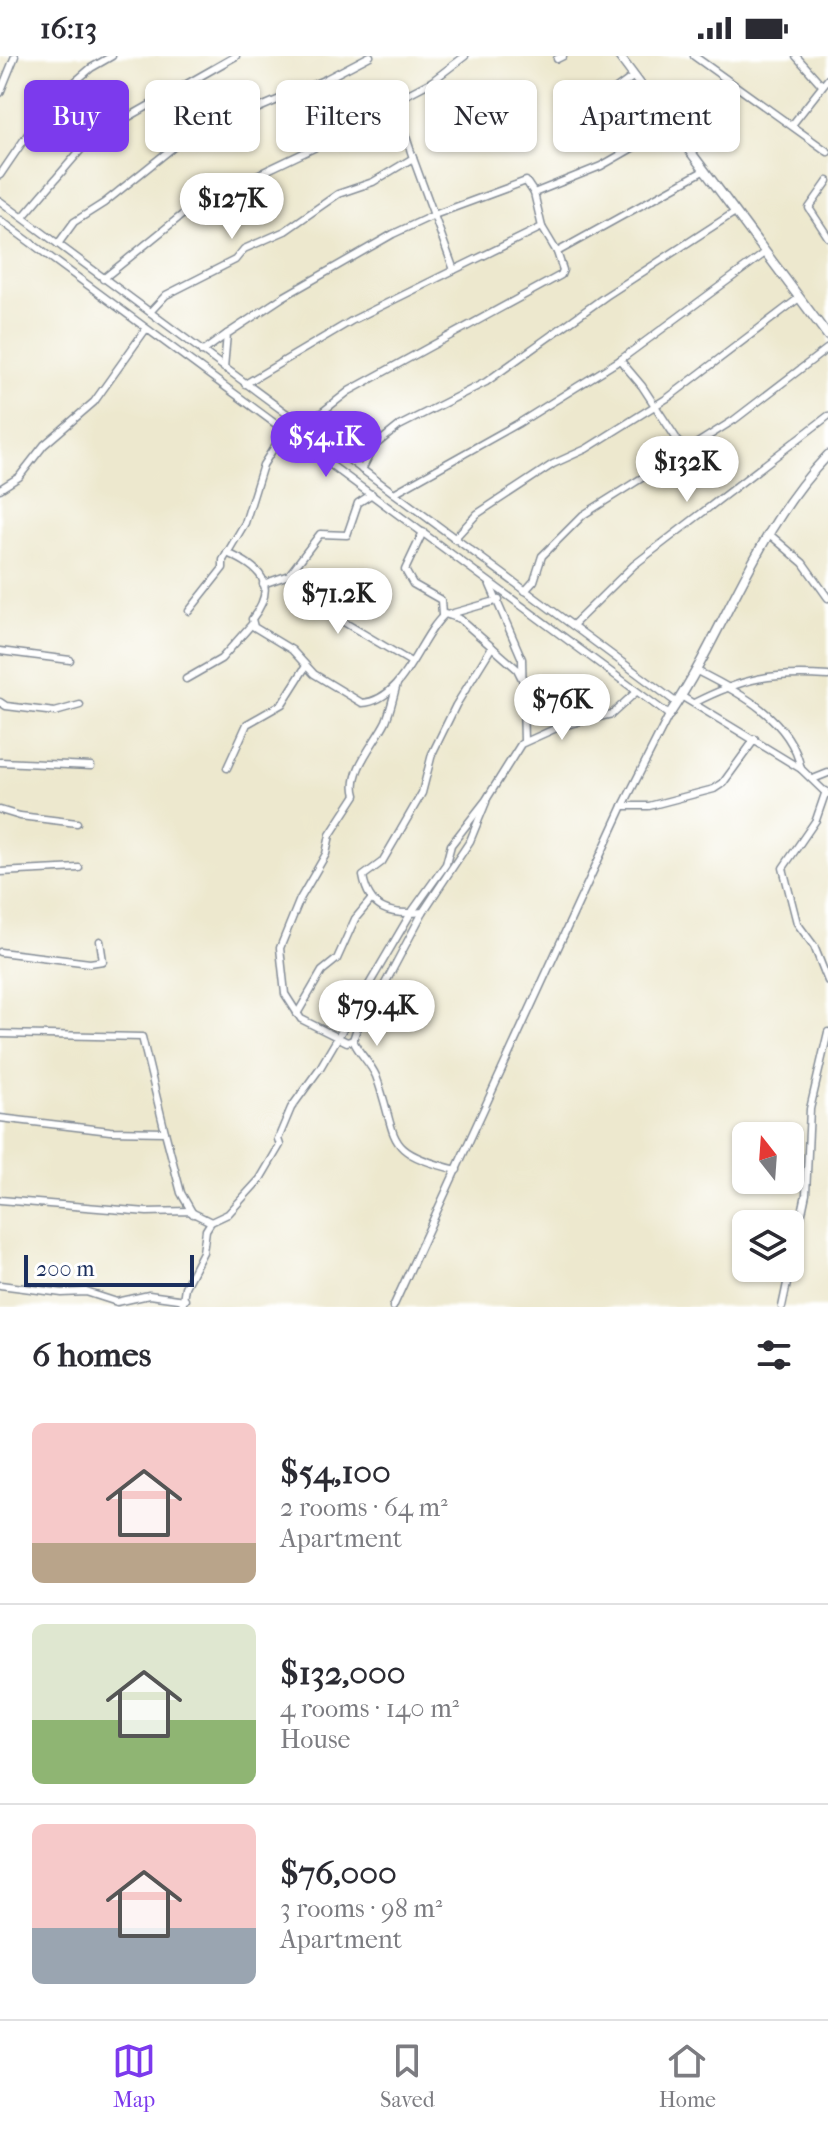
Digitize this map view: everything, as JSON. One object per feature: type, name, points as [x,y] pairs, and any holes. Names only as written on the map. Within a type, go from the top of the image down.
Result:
[{"type":"street","points":[[0,93],[15,56]]},
{"type":"street","points":[[0,175],[47,106],[91,68],[112,56]]},
{"type":"street","points":[[23,217],[90,139],[236,56]]},
{"type":"street","points":[[58,244],[74,222],[104,203],[180,142],[324,80],[370,56]]},
{"type":"street","points":[[409,93],[431,82],[465,56]]},
{"type":"street","points":[[619,56],[637,80]]},
{"type":"street","points":[[694,56],[828,152]]},
{"type":"street","points":[[796,56],[821,84]]},
{"type":"street","points":[[629,80],[634,76]]},
{"type":"street","points":[[792,125],[821,84],[828,79]]},
{"type":"street","points":[[409,146],[454,270]]},
{"type":"street","points":[[103,279],[182,215],[306,152]]},
{"type":"street","points":[[534,193],[601,166],[626,152]]},
{"type":"street","points":[[691,152],[828,336]]},
{"type":"street","points":[[150,312],[166,295],[235,260],[244,249],[285,231],[338,194],[373,182],[413,158]]},
{"type":"street","points":[[557,252],[705,170]]},
{"type":"street","points":[[202,352],[283,297],[434,215],[526,181],[534,193],[542,227],[557,252],[563,270],[561,275],[349,391],[303,427]]},
{"type":"street","points":[[828,181],[809,208],[828,237]]},
{"type":"street","points":[[0,201],[525,591],[679,700],[694,703],[755,739],[813,779],[827,793],[816,820],[783,868],[797,923],[814,946],[828,981]]},
{"type":"street","points":[[362,470],[373,447],[399,426],[472,391],[551,339],[606,296],[735,212]]},
{"type":"street","points":[[0,220],[669,715]]},
{"type":"street","points":[[245,384],[353,320],[542,227]]},
{"type":"street","points":[[394,493],[519,423],[620,360],[765,253]]},
{"type":"street","points":[[454,539],[477,514],[553,464],[656,407],[799,298]]},
{"type":"street","points":[[0,489],[19,477],[44,445],[94,402],[146,329]]},
{"type":"street","points":[[224,368],[227,334]]},
{"type":"street","points":[[525,591],[534,581],[542,556],[583,515],[734,420],[828,348]]},
{"type":"street","points":[[620,360],[684,450]]},
{"type":"street","points":[[574,624],[634,565],[828,416]]},
{"type":"street","points":[[189,611],[223,568],[227,553],[245,523],[263,465],[285,430]]},
{"type":"street","points":[[393,1307],[623,806],[669,715],[697,671],[731,599],[768,533],[792,496],[828,455]]},
{"type":"street","points":[[263,584],[284,579],[291,573],[316,537],[329,533],[347,535],[358,503],[372,494]]},
{"type":"street","points":[[423,532],[405,570],[413,584],[441,600],[446,615],[492,647],[517,669],[522,679]]},
{"type":"street","points":[[768,533],[803,563],[828,598]]},
{"type":"street","points":[[186,679],[221,659],[252,624],[262,601],[262,575],[255,566],[227,553]]},
{"type":"street","points":[[291,573],[326,589],[330,607],[342,621],[411,662]]},
{"type":"street","points":[[0,1200],[193,1214],[211,1222],[228,1214],[260,1179],[280,1145],[278,1139],[291,1108],[339,1036],[411,913],[446,864],[451,845],[486,800],[524,741],[519,646],[489,582]]},
{"type":"street","points":[[353,1040],[347,1042],[323,1031],[297,1014],[285,994],[280,948],[300,899],[326,854],[330,835],[356,795],[353,786],[359,768],[387,718],[397,684],[446,615],[499,600]]},
{"type":"street","points":[[252,624],[362,703],[370,702],[397,684]]},
{"type":"street","points":[[423,912],[382,910],[370,901],[363,876],[382,862],[422,793],[432,754],[481,660],[492,647]]},
{"type":"street","points":[[0,651],[70,660]]},
{"type":"street","points":[[227,768],[247,724],[282,704],[306,665]]},
{"type":"street","points":[[697,671],[759,706],[792,744],[801,769]]},
{"type":"street","points":[[694,703],[727,686],[762,675],[828,676]]},
{"type":"street","points":[[524,741],[567,724],[612,714],[636,692]]},
{"type":"street","points":[[0,702],[6,706],[55,712],[80,705]]},
{"type":"street","points":[[623,806],[649,806],[714,789],[723,783],[755,739]]},
{"type":"street","points":[[0,762],[91,766]]},
{"type":"street","points":[[813,779],[828,773]]},
{"type":"street","points":[[353,1040],[359,1022],[378,997],[423,912],[470,841],[486,800]]},
{"type":"street","points":[[0,810],[77,823]]},
{"type":"street","points":[[0,872],[79,868]]},
{"type":"street","points":[[297,1014],[322,971],[337,959],[355,919],[370,901]]},
{"type":"street","points":[[0,952],[90,963],[103,961],[100,941]]},
{"type":"street","points":[[782,1307],[806,1194],[810,1109],[828,1032]]},
{"type":"street","points":[[0,1034],[142,1037],[181,1193],[193,1214]]},
{"type":"street","points":[[353,1040],[372,1068],[402,1151],[415,1159],[457,1170]]},
{"type":"street","points":[[0,1118],[110,1131],[165,1132]]},
{"type":"street","points":[[0,1285],[62,1293],[86,1292],[117,1302],[149,1295],[184,1303],[185,1287],[203,1252],[211,1222]]}]
